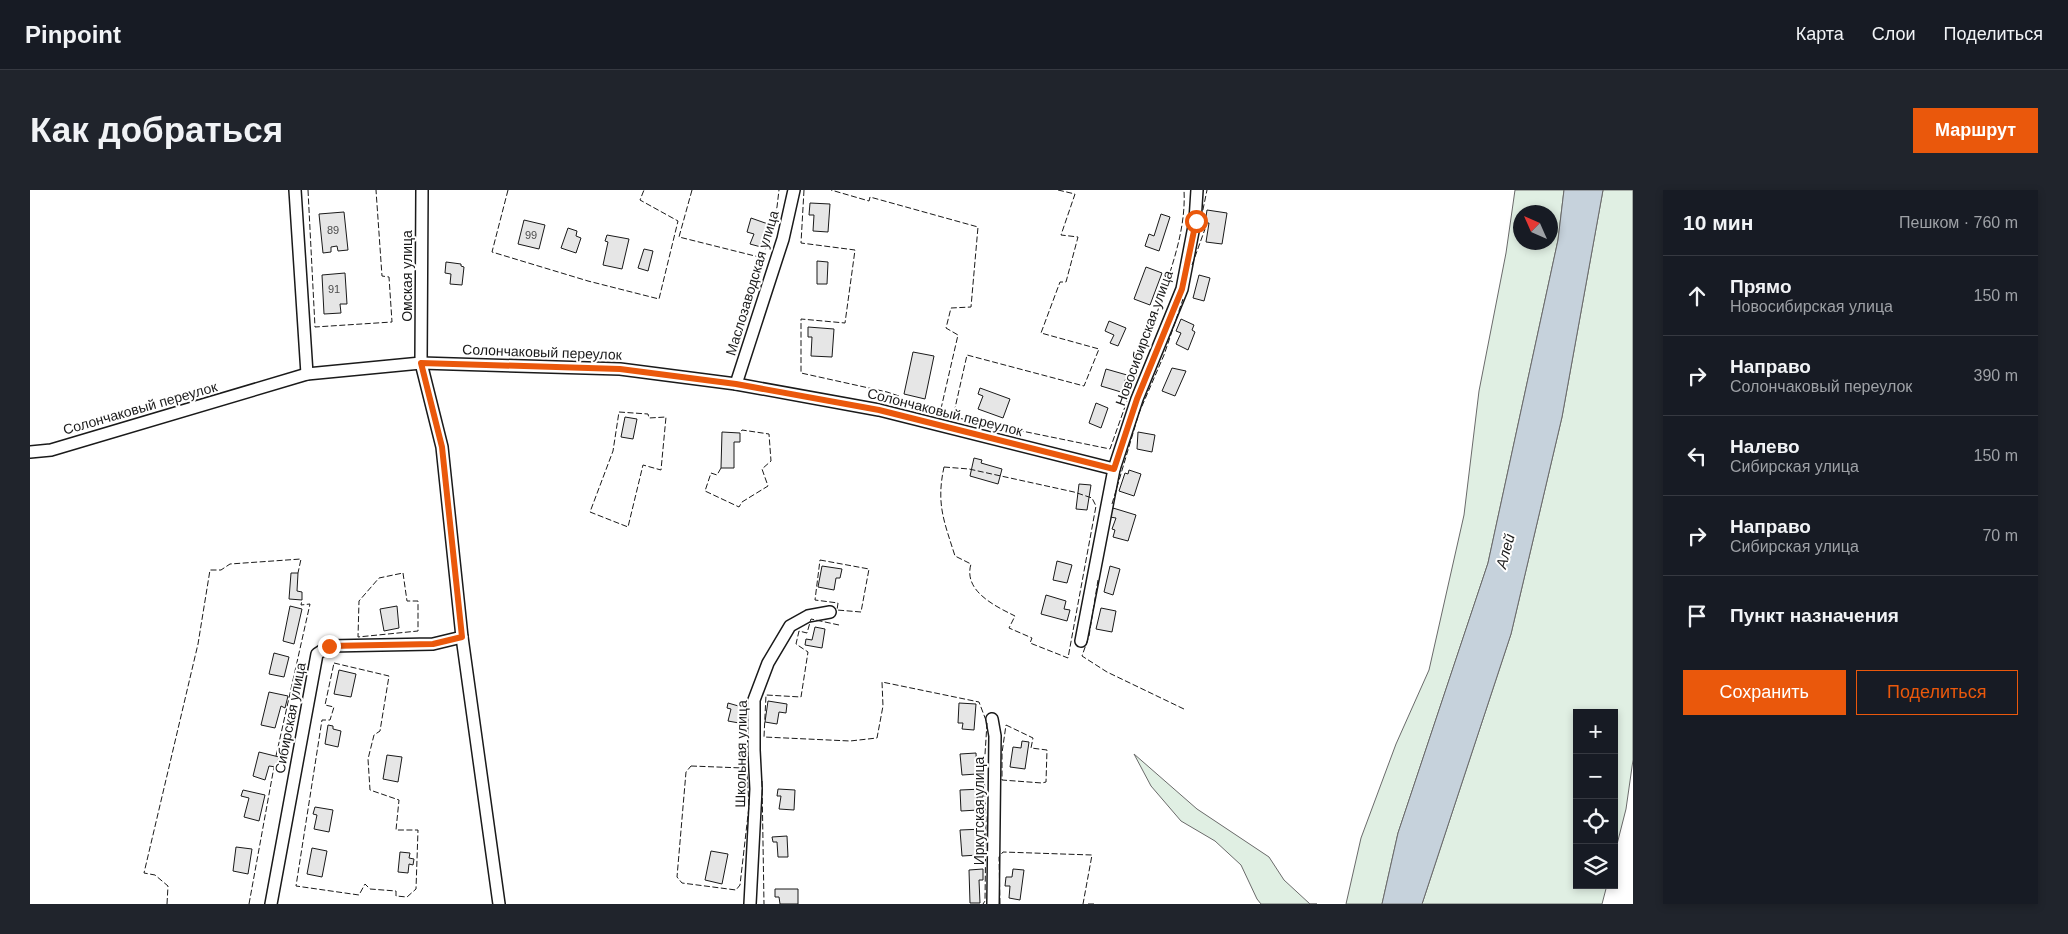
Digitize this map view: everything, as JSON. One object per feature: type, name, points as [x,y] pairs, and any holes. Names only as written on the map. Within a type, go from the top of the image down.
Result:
[{"type":"street","points":[[295,190],[307,374]]},
{"type":"street","name":"Омская улица","points":[[421,363],[422,190]]},
{"type":"street","name":"Маслозаводская улица","points":[[736,384],[783,239],[794,190]]},
{"type":"street","name":"Новосибирская улица","points":[[1081,641],[1114,469],[1137,399],[1182,289],[1196,221],[1197,190]]},
{"type":"street","points":[[421,363],[442,447],[462,637],[499,904]]},
{"type":"street","name":"Солончаковый переулок","points":[[30,452],[50,450],[307,374],[421,363],[620,369],[736,384],[879,410],[1114,469]]},
{"type":"street","name":"Школьная улица","points":[[750,904],[756,789],[754,700],[768,664],[790,626],[808,616],[830,612]]},
{"type":"street","name":"Сибирская улица","points":[[271,904],[317,654],[329,646],[433,644],[462,637]]},
{"type":"street","name":"Иркутская улица","points":[[992,719],[995,736],[993,904]]},
{"type":"green space","points":[[1515,190],[1564,190],[1558,240],[1558,205],[1513,205],[1513,250],[1556,250],[1488,563],[1398,833],[1382,904],[1346,904],[1361,838],[1396,744],[1429,670],[1464,515],[1479,391],[1506,253]]},
{"type":"green space","points":[[1603,190],[1633,190],[1633,760],[1626,809],[1618,840],[1618,709],[1573,709],[1573,889],[1606,889],[1602,904],[1422,904],[1511,634],[1562,417]]},
{"type":"green space","points":[[1134,754],[1197,809],[1269,857],[1284,880],[1310,904],[1261,904],[1241,865],[1215,841],[1181,821],[1151,786]]},
{"type":"water","name":"Алей","points":[[1564,190],[1603,190],[1562,417],[1511,634],[1422,904],[1382,904],[1398,833],[1488,563],[1556,250],[1558,250]]},
{"type":"building","points":[[810,203],[830,204],[828,232],[813,231],[814,215],[809,215]]},
{"type":"building","points":[[1207,210],[1227,213],[1222,244],[1206,242],[1209,223],[1205,223]]},
{"type":"building","points":[[344,212],[348,250],[338,251],[337,246],[331,247],[331,252],[323,253],[319,214]]},
{"type":"building","points":[[1161,214],[1170,217],[1159,251],[1145,246],[1149,234],[1154,236]]},
{"type":"building","points":[[751,218],[768,224],[761,247],[750,244],[754,234],[747,232]]},
{"type":"building","points":[[524,220],[545,225],[539,249],[518,244]]},
{"type":"building","points":[[568,228],[577,231],[576,236],[581,238],[576,253],[561,248]]},
{"type":"building","points":[[607,235],[629,239],[622,269],[603,265],[608,242],[605,241]]},
{"type":"building","points":[[644,249],[653,251],[648,271],[638,268]]},
{"type":"building","points":[[817,261],[828,262],[827,284],[817,284]]},
{"type":"building","points":[[446,262],[461,264],[464,267],[462,285],[450,284],[451,274],[445,273]]},
{"type":"building","points":[[1146,267],[1162,273],[1150,305],[1134,299]]},
{"type":"building","points":[[345,273],[347,304],[340,304],[341,313],[324,314],[322,275]]},
{"type":"building","points":[[1199,275],[1210,278],[1204,301],[1193,298]]},
{"type":"building","points":[[1181,319],[1194,325],[1192,330],[1195,332],[1188,350],[1176,344],[1181,333],[1176,331]]},
{"type":"building","points":[[1109,321],[1126,328],[1118,346],[1110,343],[1114,335],[1105,331]]},
{"type":"building","points":[[808,327],[834,329],[832,357],[811,356],[812,337],[808,337]]},
{"type":"building","points":[[913,352],[934,356],[925,399],[904,394]]},
{"type":"building","points":[[1172,368],[1186,371],[1175,396],[1162,391]]},
{"type":"building","points":[[1106,369],[1127,375],[1121,392],[1101,386]]},
{"type":"building","points":[[980,388],[1010,399],[1003,418],[978,409],[983,396],[978,394]]},
{"type":"building","points":[[1096,403],[1108,408],[1101,428],[1089,423]]},
{"type":"building","points":[[625,417],[637,419],[633,439],[621,437]]},
{"type":"building","points":[[722,432],[740,433],[740,442],[734,442],[734,468],[721,468]]},
{"type":"building","points":[[1138,432],[1155,435],[1152,452],[1137,449]]},
{"type":"building","points":[[974,458],[982,460],[981,463],[1002,469],[998,484],[970,476]]},
{"type":"building","points":[[1129,470],[1141,474],[1134,496],[1119,491],[1125,473],[1128,474]]},
{"type":"building","points":[[1079,484],[1091,485],[1087,510],[1076,509]]},
{"type":"building","points":[[1113,508],[1136,515],[1128,541],[1113,537],[1115,530],[1112,529],[1116,518],[1110,517]]},
{"type":"building","points":[[1057,561],[1072,565],[1067,583],[1053,580]]},
{"type":"building","points":[[822,566],[842,569],[840,578],[836,578],[834,590],[818,587]]},
{"type":"building","points":[[1110,566],[1120,569],[1113,595],[1104,592]]},
{"type":"building","points":[[291,573],[298,573],[297,591],[302,592],[302,600],[289,599]]},
{"type":"building","points":[[1046,595],[1066,601],[1064,609],[1070,610],[1067,621],[1041,614]]},
{"type":"building","points":[[290,606],[302,609],[294,644],[283,641]]},
{"type":"building","points":[[397,606],[399,628],[384,631],[380,609]]},
{"type":"building","points":[[1101,608],[1116,611],[1112,632],[1096,629]]},
{"type":"building","points":[[815,627],[825,629],[822,648],[805,645],[806,639],[812,640]]},
{"type":"building","points":[[274,653],[289,657],[284,677],[269,674]]},
{"type":"building","points":[[339,670],[356,674],[351,697],[334,694]]},
{"type":"building","points":[[269,692],[288,696],[285,708],[281,706],[275,728],[261,725]]},
{"type":"building","points":[[768,701],[787,704],[786,713],[779,712],[777,724],[765,722]]},
{"type":"building","points":[[728,703],[742,707],[739,723],[728,721],[731,709],[727,708]]},
{"type":"building","points":[[959,703],[976,704],[974,730],[962,729],[963,723],[958,723]]},
{"type":"building","points":[[328,725],[333,726],[333,729],[341,731],[338,747],[325,744]]},
{"type":"building","points":[[1022,741],[1029,742],[1025,769],[1010,767],[1013,747],[1021,748]]},
{"type":"building","points":[[259,752],[279,757],[276,767],[269,766],[265,780],[253,776]]},
{"type":"building","points":[[976,753],[977,774],[962,775],[960,754]]},
{"type":"building","points":[[387,755],[402,757],[398,782],[383,779]]},
{"type":"building","points":[[778,789],[795,790],[794,810],[779,809],[781,796],[777,796]]},
{"type":"building","points":[[983,789],[983,797],[977,797],[978,810],[961,811],[960,790]]},
{"type":"building","points":[[243,790],[265,795],[259,821],[244,817],[249,798],[241,796]]},
{"type":"building","points":[[315,807],[333,810],[329,832],[314,829],[317,815],[313,814]]},
{"type":"building","points":[[984,829],[985,842],[977,842],[978,855],[962,856],[960,830]]},
{"type":"building","points":[[787,836],[788,857],[778,857],[777,842],[773,842],[772,837]]},
{"type":"building","points":[[236,847],[252,849],[248,874],[233,871]]},
{"type":"building","points":[[312,848],[327,851],[322,877],[307,874]]},
{"type":"building","points":[[711,851],[728,854],[722,884],[705,880]]},
{"type":"building","points":[[400,852],[410,853],[409,858],[414,859],[413,865],[409,864],[408,873],[398,872]]},
{"type":"building","points":[[983,869],[983,880],[979,880],[980,903],[970,903],[969,870]]},
{"type":"building","points":[[1013,869],[1024,870],[1020,900],[1009,898],[1010,886],[1005,886],[1006,877],[1012,877]]},
{"type":"building","points":[[775,889],[798,889],[798,904],[780,904],[779,897],[775,897]]},
{"type":"fence","points":[[308,190],[315,327],[392,322],[389,277],[382,276],[376,190]]},
{"type":"fence","points":[[508,190],[492,252],[588,281],[659,299],[678,221],[640,200],[644,190]]},
{"type":"fence","points":[[692,190],[679,237],[763,258],[777,207],[779,190]]},
{"type":"fence","points":[[804,190],[801,243],[855,250],[845,323],[801,319],[801,373],[887,392],[899,396],[898,402],[940,413],[958,335],[946,328],[951,308],[971,307],[978,227],[870,197],[869,201],[831,190]]},
{"type":"fence","points":[[1058,190],[1075,194],[1061,235],[1078,237],[1066,282],[1060,282],[1041,333],[1099,349],[1084,386],[967,355],[953,417],[1110,449],[1175,256],[1183,217],[1184,190]]},
{"type":"fence","points":[[1192,265],[1205,229],[1200,224],[1207,190]]},
{"type":"fence","points":[[1112,504],[1139,413],[1164,355],[1183,299]]},
{"type":"fence","points":[[619,412],[648,414],[649,418],[666,417],[661,470],[643,465],[628,527],[590,512],[613,451],[619,412]]},
{"type":"fence","points":[[721,468],[717,475],[711,473],[705,491],[739,507],[742,502],[768,486],[762,469],[771,461],[769,434],[742,430],[740,433]]},
{"type":"fence","points":[[944,467],[969,469],[1074,492],[1092,498],[1096,506],[1068,658],[1030,643],[1032,638],[1009,628],[1015,616],[990,602],[976,590],[970,574],[971,564],[955,556],[942,512],[941,492],[944,467]]},
{"type":"fence","points":[[167,904],[168,886],[155,875],[144,873],[198,644],[210,570],[221,570],[230,564],[301,559],[298,573]]},
{"type":"fence","points":[[820,560],[869,569],[861,612],[837,610],[838,603],[815,600],[820,560]]},
{"type":"fence","points":[[403,573],[407,601],[418,601],[418,631],[358,637],[359,601],[379,578],[403,573]]},
{"type":"fence","points":[[1098,580],[1089,636],[1082,656],[1107,672],[1186,710]]},
{"type":"fence","points":[[276,756],[310,604],[301,605],[302,600]]},
{"type":"fence","points":[[839,625],[811,619],[807,633],[799,631],[796,644],[808,652],[801,697],[766,695],[764,737],[850,741],[877,738],[883,706],[882,682],[979,702],[987,723],[984,770],[986,821],[985,901],[983,904]]},
{"type":"fence","points":[[334,663],[389,676],[380,731],[374,735],[368,759],[370,790],[399,800],[396,830],[418,830],[416,889],[407,897],[396,896],[396,891],[370,889],[365,884],[359,895],[296,886],[322,720],[330,720],[334,707],[325,705],[334,663]]},
{"type":"fence","points":[[1006,725],[1033,738],[1031,748],[1047,750],[1046,782],[1002,780],[1002,753],[1006,725]]},
{"type":"fence","points":[[691,766],[743,768],[747,772],[749,806],[740,885],[736,890],[682,883],[677,877],[686,772],[691,766]]},
{"type":"fence","points":[[249,904],[274,767]]},
{"type":"fence","points":[[762,781],[764,904]]},
{"type":"fence","points":[[1000,904],[999,857],[1003,852],[1092,855],[1083,904]]},
{"type":"fence","points":[[1088,904],[1095,904]]},
{"type":"route","points":[[329,646],[433,644],[462,637],[442,447],[421,363],[620,369],[736,384],[879,410],[1114,469],[1137,399],[1182,289],[1196,221]]}]
